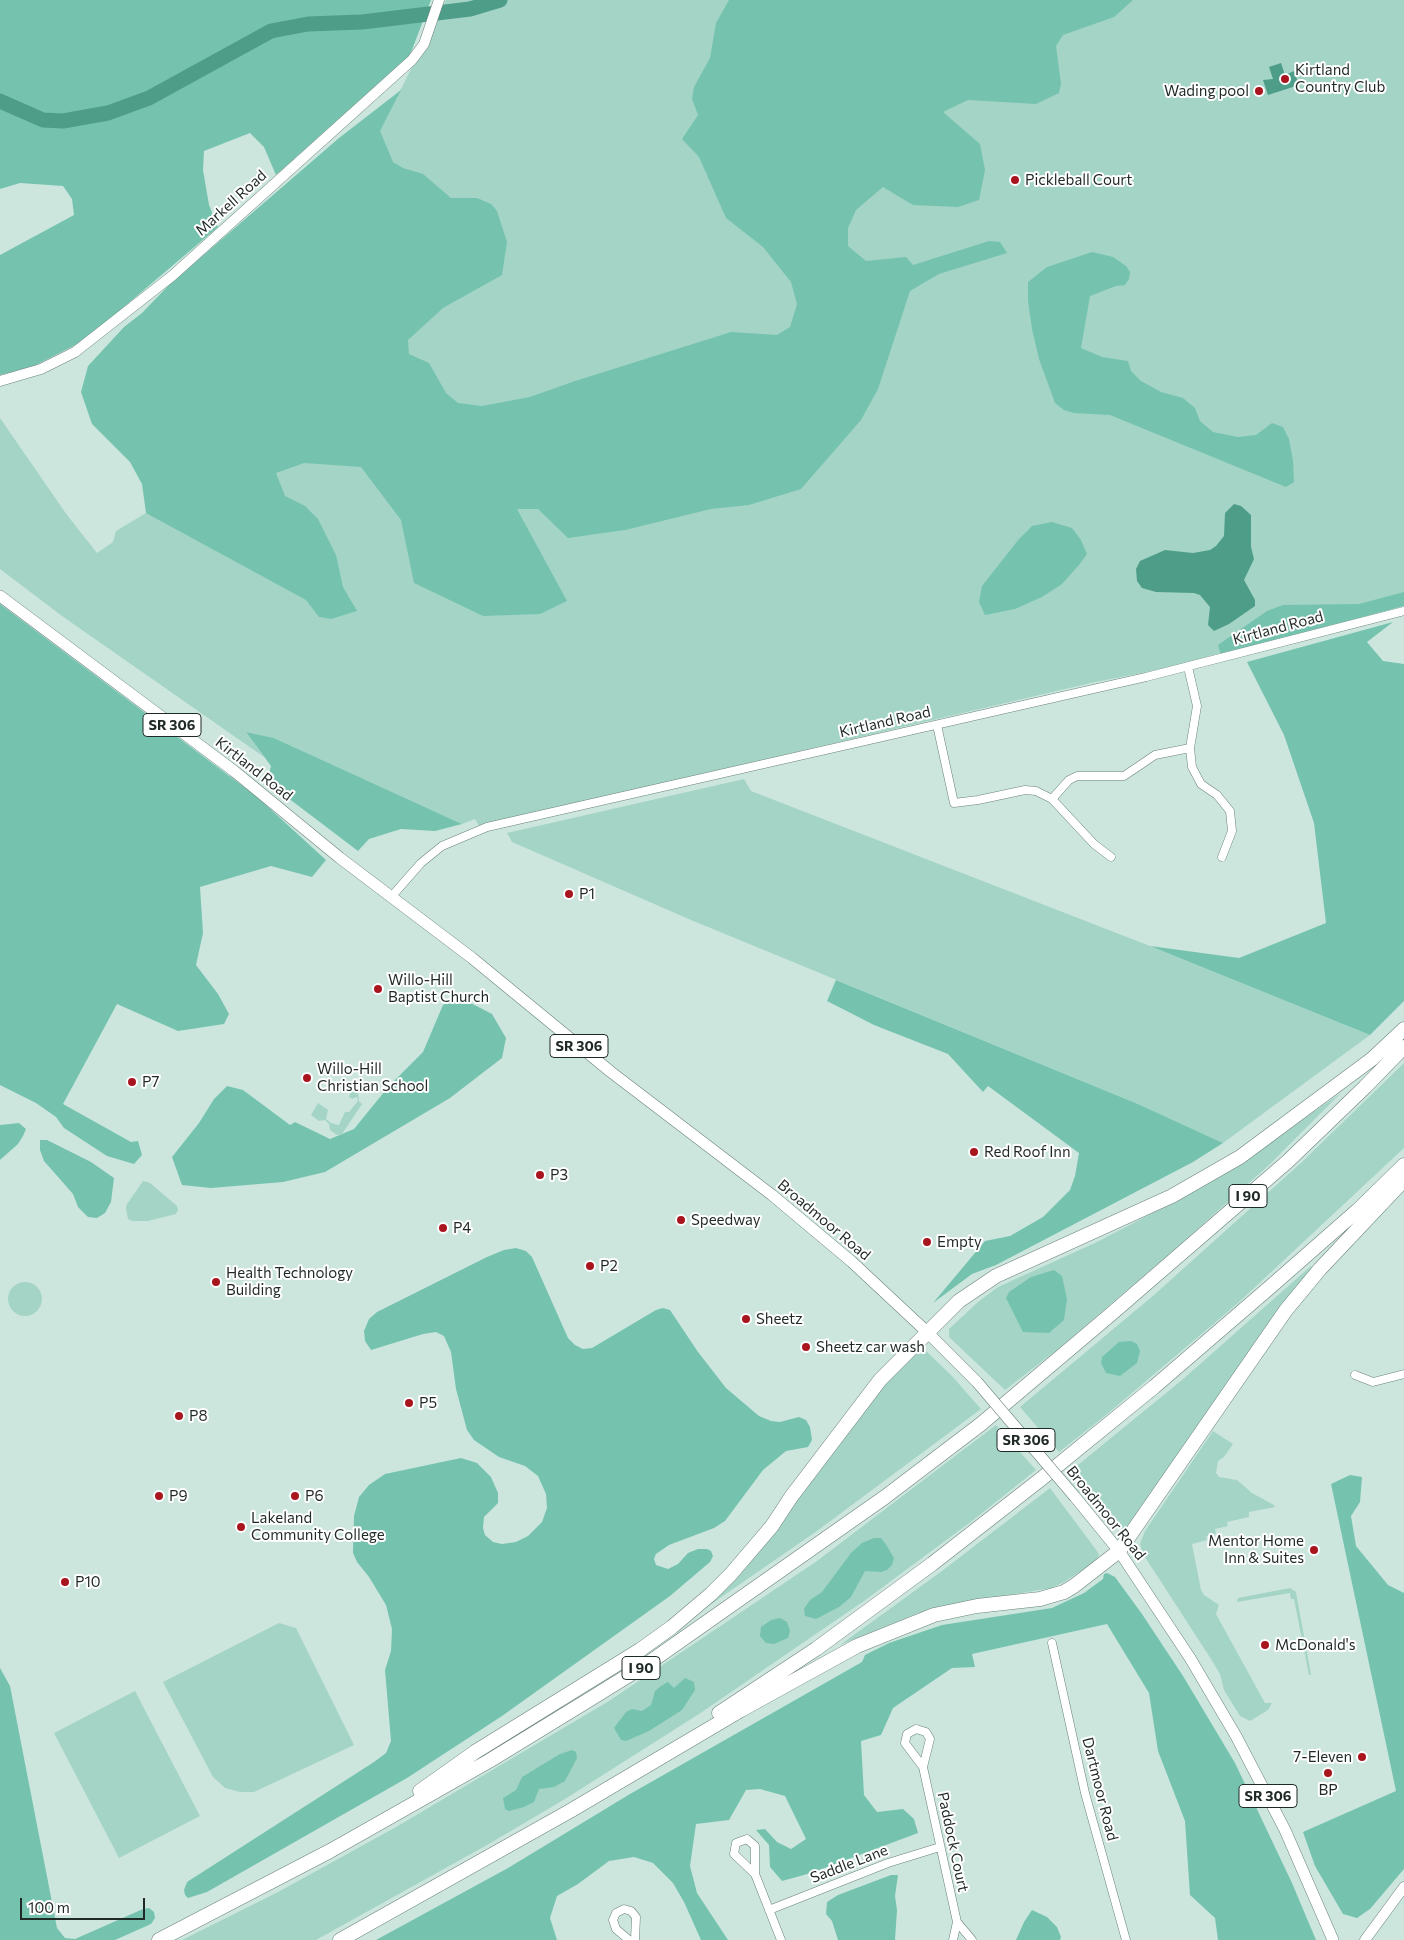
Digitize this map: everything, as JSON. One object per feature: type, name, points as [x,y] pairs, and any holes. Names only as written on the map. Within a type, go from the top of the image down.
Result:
[{"type":"highway","points":[[362,1832],[475,1752],[640,1650],[672,1627],[711,1594],[772,1526],[791,1497],[880,1380],[958,1302],[996,1276],[1172,1196],[1240,1157],[1372,1059],[1404,1029]]},
{"type":"highway","name":"I 90","points":[[159,1940],[362,1832],[489,1761],[642,1667],[885,1497],[981,1424],[1287,1162],[1404,1047]]},
{"type":"highway","points":[[570,1811],[816,1649],[940,1558],[1154,1387],[1358,1210],[1404,1165]]},
{"type":"highway","points":[[340,1940],[570,1811],[741,1710],[857,1646],[934,1614],[977,1606],[1040,1599],[1064,1592],[1119,1551],[1286,1310],[1320,1269],[1404,1180]]},
{"type":"main road","name":"Kirtland Road","points":[[0,596],[234,771],[340,858],[392,896],[611,1072]]},
{"type":"main road","name":"Broadmoor Road","points":[[611,1072],[772,1195],[852,1262],[977,1382],[1075,1497],[1119,1551],[1190,1658],[1236,1736],[1285,1830],[1333,1940]]},
{"type":"street","name":"Markell Road","points":[[0,380],[41,369],[75,352],[172,276],[412,60],[429,32],[440,0]]},
{"type":"street","name":"Kirtland Road","points":[[392,896],[421,863],[442,846],[487,827],[1188,667],[1404,611]]},
{"type":"street","points":[[1188,667],[1197,706],[1190,748],[1192,767],[1200,784],[1217,795],[1230,812],[1232,830],[1222,856]]},
{"type":"street","points":[[937,725],[954,803],[1025,790],[1043,793],[1052,799],[1094,844],[1111,857]]},
{"type":"street","points":[[1052,799],[1069,780],[1077,776],[1085,774],[1113,778],[1124,776],[1155,755],[1190,748]]},
{"type":"street","points":[[1355,1375],[1373,1382],[1404,1374]]},
{"type":"street","name":"Dartmoor Road","points":[[1052,1643],[1082,1779],[1126,1940]]},
{"type":"street","name":"Paddock Court","points":[[923,1767],[930,1739],[926,1732],[916,1729],[907,1734],[905,1743],[923,1767],[957,1922],[972,1940]]},
{"type":"street","name":"Saddle Lane","points":[[769,1910],[878,1866],[940,1847]]},
{"type":"street","points":[[754,1874],[781,1940]]},
{"type":"street","points":[[1365,1940],[1404,1887]]},
{"type":"street","points":[[629,1940],[614,1926],[614,1916],[624,1909],[631,1911],[636,1917],[634,1940]]},
{"type":"street","name":"Paddock Court","points":[[952,1940],[957,1922]]},
{"type":"shaded area","points":[[0,0],[431,0],[410,55],[276,175],[264,147],[250,133],[204,151],[203,170],[209,205],[218,227],[85,340],[32,367],[0,375],[0,255],[74,215],[72,199],[63,186],[20,183],[0,189]]},
{"type":"shaded area","name":"Kirtland Country Club","points":[[446,0],[1404,0],[1404,601],[1171,667],[1091,683],[479,826],[475,819],[462,824],[274,738],[246,732],[264,757],[62,616],[0,569],[0,418],[67,515],[97,553],[113,542],[116,531],[146,513],[219,487],[372,146]]},
{"type":"shaded area","points":[[729,0],[1133,0],[1114,17],[1063,35],[1056,46],[1061,84],[1059,93],[1036,104],[968,100],[943,112],[980,144],[985,170],[979,200],[958,207],[913,205],[883,187],[856,210],[848,228],[848,246],[866,261],[906,257],[913,265],[989,241],[1000,242],[1007,253],[939,274],[910,291],[878,389],[861,420],[801,489],[749,505],[711,509],[625,530],[568,538],[538,509],[517,509],[567,601],[540,614],[483,616],[414,583],[401,520],[361,467],[304,463],[276,473],[285,496],[305,506],[318,519],[336,555],[343,587],[357,611],[331,619],[319,617],[306,600],[146,513],[142,484],[130,462],[92,424],[81,392],[88,366],[124,327],[142,313],[170,284],[339,138],[401,90],[380,131],[393,162],[403,168],[423,174],[451,198],[477,198],[491,204],[497,211],[507,242],[502,275],[443,308],[408,340],[409,354],[429,363],[446,393],[458,403],[482,406],[530,397],[731,332],[777,335],[790,327],[797,304],[791,282],[763,247],[726,218],[699,157],[682,139],[698,115],[692,99],[694,87],[710,58],[716,23]]},
{"type":"shaded area","name":"Kirtland Country Club","points":[[1281,63],[1285,75],[1294,71],[1299,85],[1268,95],[1263,80],[1273,79],[1269,67]]},
{"type":"shaded area","points":[[1092,252],[1113,257],[1126,266],[1130,272],[1129,279],[1125,285],[1116,286],[1090,296],[1081,348],[1102,357],[1128,361],[1131,371],[1141,381],[1161,392],[1183,398],[1195,408],[1200,421],[1213,432],[1238,437],[1256,435],[1272,423],[1283,427],[1289,439],[1294,482],[1286,487],[1110,415],[1074,413],[1064,410],[1055,403],[1039,359],[1032,329],[1028,301],[1028,282],[1047,267]]},
{"type":"shaded area","points":[[1234,504],[1241,506],[1251,515],[1251,547],[1254,559],[1244,580],[1255,600],[1255,606],[1229,624],[1214,631],[1208,625],[1210,607],[1200,595],[1194,593],[1156,592],[1142,588],[1137,581],[1136,569],[1140,561],[1165,550],[1193,553],[1210,550],[1224,536],[1225,513]]},
{"type":"shaded area","points":[[1052,522],[1072,528],[1081,540],[1087,554],[1062,584],[1042,597],[1015,609],[985,615],[979,602],[982,586],[1019,539],[1032,526]]},
{"type":"shaded area","points":[[1404,592],[1404,606],[1221,655],[1218,645],[1267,611],[1283,605],[1359,604]]},
{"type":"shaded area","points":[[0,604],[256,796],[326,860],[312,877],[271,866],[200,887],[203,933],[196,965],[218,994],[229,1014],[224,1024],[178,1031],[117,1004],[63,1104],[131,1142],[138,1141],[142,1155],[134,1164],[107,1156],[64,1128],[56,1117],[36,1103],[0,1085]]},
{"type":"shaded area","points":[[1393,622],[1367,642],[1383,661],[1404,664],[1404,1001],[1370,1035],[1150,946],[1239,958],[1326,923],[1314,823],[1284,735],[1247,662]]},
{"type":"shaded area","points":[[246,732],[274,738],[462,824],[435,831],[401,829],[369,839],[358,851],[267,782],[271,766]]},
{"type":"shaded area","points":[[744,779],[751,791],[1150,946],[1370,1035],[1223,1143],[1138,1104],[691,920],[512,842],[507,833]]},
{"type":"shaded area","points":[[836,980],[1138,1104],[1223,1143],[1193,1162],[996,1265],[972,1274],[933,1303],[985,1241],[1010,1236],[1043,1217],[1070,1190],[1075,1176],[1079,1153],[988,1086],[983,1092],[948,1054],[874,1025],[827,1001]]},
{"type":"shaded area","points":[[457,996],[492,1014],[506,1038],[502,1058],[450,1098],[325,1172],[283,1182],[211,1188],[182,1185],[172,1157],[199,1123],[214,1099],[227,1086],[243,1090],[290,1125],[295,1122],[330,1139],[354,1129],[389,1086],[423,1052],[443,1005]]},
{"type":"shaded area","points":[[1404,1063],[1404,1148],[1238,1303],[1106,1415],[1059,1452],[1020,1407],[1154,1295],[1302,1162]]},
{"type":"shaded area","points":[[351,1091],[358,1093],[359,1101],[362,1104],[342,1134],[337,1135],[330,1130],[329,1124],[325,1120],[319,1121],[311,1115],[318,1103],[328,1110],[326,1119],[331,1123],[339,1125],[345,1112],[349,1112],[358,1101],[357,1097],[352,1099],[349,1097]]},
{"type":"shaded area","points":[[1341,1093],[1269,1165],[1183,1242],[1058,1349],[1005,1390],[949,1337],[949,1329],[978,1302],[998,1287],[1097,1242],[1166,1206],[1292,1127]]},
{"type":"shaded area","points":[[19,1123],[26,1129],[23,1136],[18,1144],[0,1160],[0,1125]]},
{"type":"shaded area","points":[[40,1140],[47,1140],[91,1162],[114,1178],[111,1202],[105,1213],[97,1218],[88,1217],[78,1207],[73,1194],[44,1161],[40,1150]]},
{"type":"shaded area","points":[[143,1181],[150,1183],[177,1206],[176,1214],[148,1221],[132,1221],[128,1219],[127,1204]]},
{"type":"shaded area","points":[[516,1248],[526,1251],[532,1257],[568,1338],[575,1345],[583,1349],[592,1348],[656,1310],[663,1308],[670,1310],[698,1352],[726,1388],[759,1416],[771,1421],[780,1422],[799,1417],[806,1420],[810,1427],[812,1440],[808,1447],[786,1451],[763,1470],[725,1521],[714,1528],[669,1545],[656,1554],[654,1559],[656,1565],[668,1569],[678,1564],[688,1553],[698,1549],[707,1549],[711,1551],[713,1556],[710,1562],[670,1596],[502,1716],[407,1778],[207,1892],[188,1898],[184,1890],[187,1882],[386,1753],[391,1741],[385,1670],[391,1651],[392,1629],[386,1605],[353,1553],[354,1516],[359,1497],[369,1485],[385,1474],[461,1458],[477,1463],[491,1477],[498,1493],[498,1503],[484,1517],[483,1528],[485,1535],[493,1542],[502,1544],[516,1542],[528,1536],[542,1522],[547,1508],[546,1494],[538,1476],[525,1466],[499,1457],[474,1440],[467,1430],[456,1389],[451,1352],[444,1336],[436,1332],[423,1334],[371,1350],[365,1341],[364,1331],[369,1319],[377,1312],[487,1257],[504,1250]]},
{"type":"shaded area","points":[[1311,1266],[1313,1269],[1275,1314],[1127,1527],[1124,1530],[1120,1528],[1073,1469],[1182,1380]]},
{"type":"shaded area","points":[[1054,1270],[1062,1276],[1067,1299],[1064,1320],[1049,1333],[1023,1332],[1006,1298],[1009,1292],[1031,1277]]},
{"type":"shaded area","points":[[25,1282],[37,1287],[42,1299],[37,1311],[25,1316],[13,1311],[8,1299],[13,1287]]},
{"type":"shaded area","points":[[1131,1341],[1137,1344],[1140,1351],[1137,1363],[1120,1376],[1106,1373],[1101,1363],[1102,1357],[1119,1342]]},
{"type":"shaded area","points":[[921,1348],[952,1376],[981,1409],[817,1531],[704,1609],[703,1606],[881,1386]]},
{"type":"shaded area","points":[[996,1425],[1036,1470],[972,1521],[864,1601],[699,1714],[565,1799],[487,1845],[316,1940],[182,1940],[280,1891],[396,1827],[609,1701],[817,1561]]},
{"type":"shaded area","points":[[1213,1431],[1233,1444],[1224,1457],[1218,1461],[1216,1473],[1219,1477],[1237,1480],[1252,1493],[1275,1507],[1249,1512],[1249,1517],[1227,1522],[1228,1526],[1215,1529],[1216,1534],[1206,1536],[1207,1540],[1192,1544],[1201,1590],[1204,1595],[1219,1605],[1216,1614],[1265,1703],[1272,1703],[1268,1710],[1250,1721],[1240,1716],[1224,1690],[1220,1674],[1143,1554],[1140,1544],[1145,1531]]},
{"type":"shaded area","points":[[1350,1475],[1362,1477],[1360,1502],[1351,1516],[1356,1546],[1388,1585],[1404,1593],[1404,1869],[1370,1909],[1357,1918],[1343,1914],[1315,1866],[1303,1832],[1396,1791],[1331,1484]]},
{"type":"shaded area","points":[[1050,1488],[1097,1551],[1099,1555],[1096,1561],[1064,1582],[1051,1588],[956,1604],[918,1613],[840,1645],[942,1571]]},
{"type":"shaded area","points":[[874,1538],[881,1538],[887,1546],[894,1558],[892,1565],[887,1570],[881,1572],[865,1571],[851,1597],[839,1607],[816,1619],[805,1616],[804,1609],[810,1600],[822,1592],[851,1553],[862,1543]]},
{"type":"shaded area","points":[[1107,1573],[1115,1577],[1142,1614],[1183,1676],[1235,1763],[1292,1883],[1316,1940],[1218,1940],[1215,1918],[1190,1895],[1185,1821],[1158,1751],[1149,1693],[1107,1624],[972,1654],[975,1667],[952,1668],[893,1708],[881,1735],[861,1741],[864,1795],[877,1812],[903,1809],[914,1819],[918,1833],[811,1873],[782,1881],[770,1867],[769,1845],[756,1830],[765,1829],[777,1842],[791,1849],[806,1839],[785,1796],[760,1789],[746,1790],[729,1820],[696,1824],[690,1866],[697,1893],[728,1940],[701,1940],[673,1883],[653,1863],[634,1857],[609,1861],[578,1884],[557,1896],[550,1918],[557,1940],[376,1940],[508,1868],[630,1794],[862,1662],[865,1655],[889,1643],[942,1625],[1052,1608],[1084,1593],[1103,1579],[1104,1574]]},
{"type":"shaded area","points":[[1290,1588],[1296,1592],[1311,1675],[1309,1675],[1294,1599],[1291,1599],[1290,1593],[1237,1602],[1238,1598]]},
{"type":"shaded area","points":[[780,1618],[787,1622],[790,1631],[788,1638],[774,1644],[766,1643],[760,1636],[761,1627],[771,1620]]},
{"type":"shaded area","points":[[279,1623],[296,1628],[354,1745],[254,1792],[240,1792],[225,1788],[213,1777],[163,1682]]},
{"type":"shaded area","points":[[0,1668],[10,1686],[57,1928],[65,1938],[75,1939],[149,1908],[154,1912],[155,1918],[151,1924],[115,1940],[0,1940]]},
{"type":"shaded area","points":[[685,1678],[694,1682],[695,1690],[682,1710],[649,1731],[626,1741],[621,1740],[614,1728],[626,1712],[632,1709],[642,1711],[651,1705],[655,1691],[661,1686],[668,1682],[674,1688]]},
{"type":"shaded area","points":[[135,1691],[200,1816],[119,1858],[54,1733]]},
{"type":"shaded area","points":[[572,1750],[576,1752],[577,1758],[565,1781],[554,1787],[539,1789],[534,1802],[524,1807],[509,1811],[505,1809],[503,1798],[516,1790],[522,1777],[560,1754]]},
{"type":"shaded area","points":[[891,1875],[898,1875],[895,1896],[897,1910],[895,1940],[838,1940],[832,1921],[826,1914],[827,1902],[838,1895]]},
{"type":"shaded area","points":[[1032,1910],[1047,1917],[1057,1927],[1061,1937],[1060,1940],[1016,1940]]},
{"type":"waterway","points":[[0,101],[43,120],[63,121],[108,113],[149,98],[271,31],[308,24],[362,22],[470,9],[500,0]]},
{"type":"place","name":"Kirtland Country Club","points":[[1285,79]]},
{"type":"place","name":"Wading pool","points":[[1259,91]]},
{"type":"place","name":"Pickleball Court","points":[[1015,180]]},
{"type":"place","name":"P1","points":[[569,894]]},
{"type":"place","name":"Willo-Hill Baptist Church","points":[[378,989]]},
{"type":"place","name":"Willo-Hill Christian School","points":[[307,1078]]},
{"type":"place","name":"P7","points":[[132,1082]]},
{"type":"place","name":"Red Roof Inn","points":[[974,1152]]},
{"type":"place","name":"P3","points":[[540,1175]]},
{"type":"place","name":"Speedway","points":[[681,1220]]},
{"type":"place","name":"P4","points":[[443,1228]]},
{"type":"place","name":"Empty","points":[[927,1242]]},
{"type":"place","name":"P2","points":[[590,1266]]},
{"type":"place","name":"Health Technology Building","points":[[216,1282]]},
{"type":"place","name":"Sheetz","points":[[746,1319]]},
{"type":"place","name":"Sheetz car wash","points":[[806,1347]]},
{"type":"place","name":"P5","points":[[409,1403]]},
{"type":"place","name":"P8","points":[[179,1416]]},
{"type":"place","name":"P9","points":[[159,1496]]},
{"type":"place","name":"P6","points":[[295,1496]]},
{"type":"place","name":"Lakeland Community College","points":[[241,1527]]},
{"type":"place","name":"Mentor Home Inn & Suites","points":[[1314,1550]]},
{"type":"place","name":"P10","points":[[65,1582]]},
{"type":"place","name":"McDonald's","points":[[1265,1645]]},
{"type":"place","name":"7-Eleven","points":[[1362,1757]]},
{"type":"place","name":"BP","points":[[1328,1773]]}]
